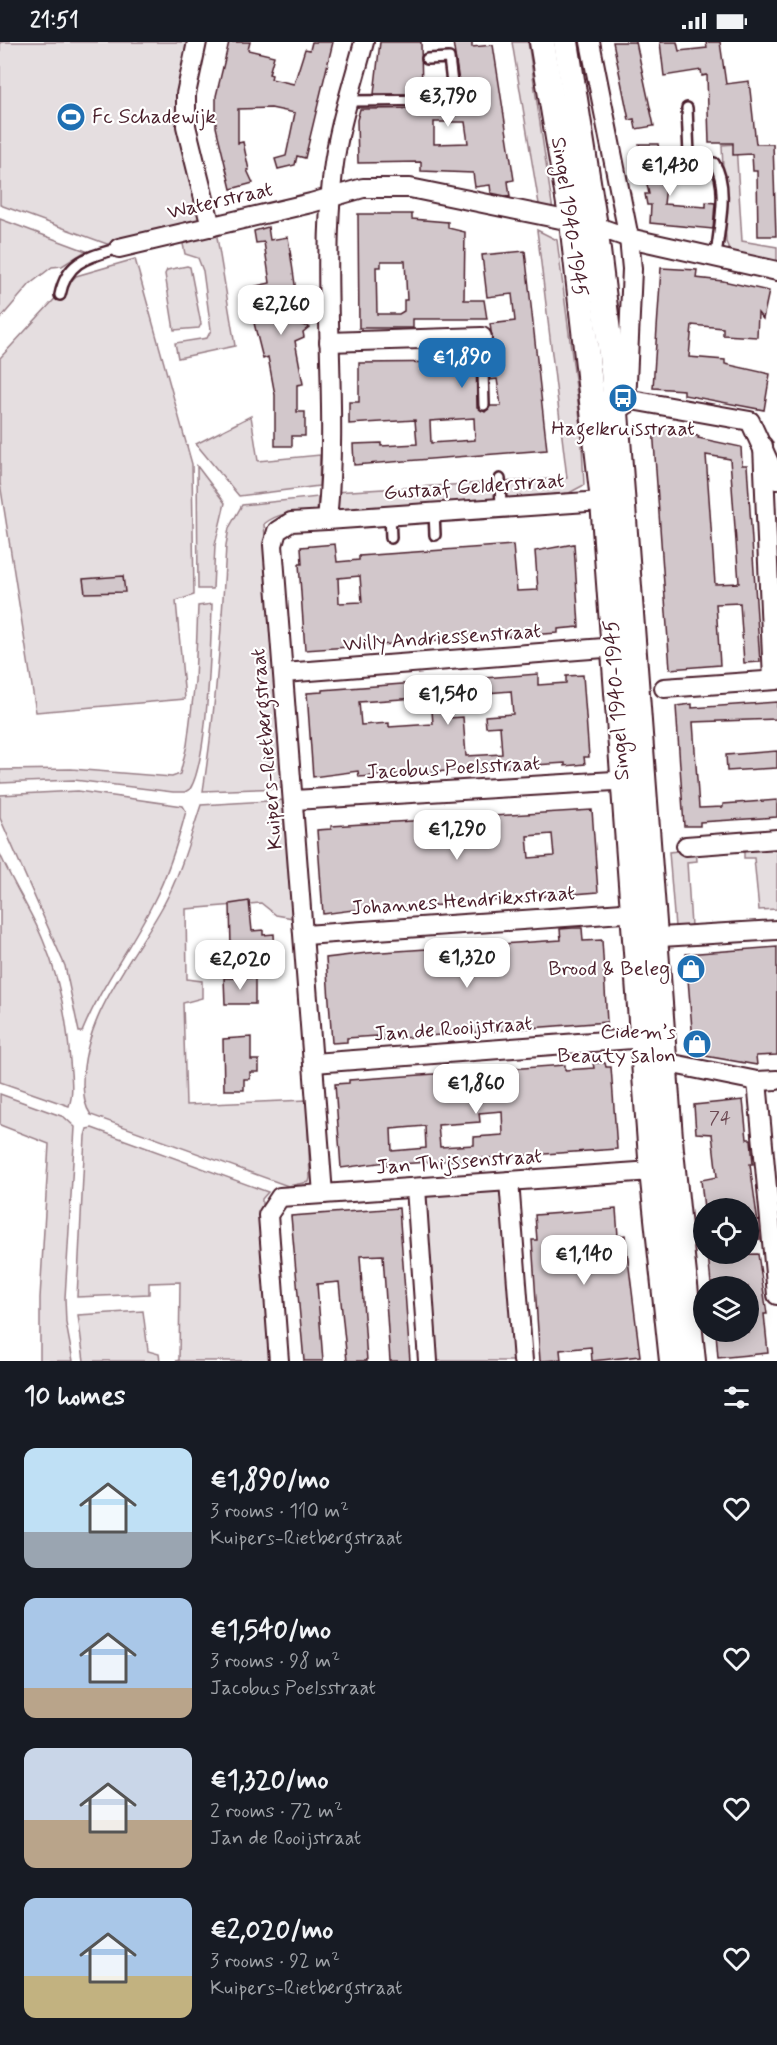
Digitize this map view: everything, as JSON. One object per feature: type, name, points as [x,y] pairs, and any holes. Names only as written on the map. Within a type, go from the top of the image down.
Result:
[{"type":"main road","name":"Singel 1940-1945","points":[[542,42],[576,222],[613,372],[607,500],[693,1361]]},
{"type":"main road","name":"Singel 1940-1945","points":[[566,42],[576,222]]},
{"type":"main road","name":"Singel 1940-1945","points":[[651,938],[647,1171],[672,1361]]},
{"type":"street","points":[[197,42],[186,94],[186,126],[211,227]]},
{"type":"street","points":[[327,520],[331,412],[329,342],[333,169],[364,42]]},
{"type":"street","name":"Singel 1940-1945","points":[[535,42],[576,222],[583,387],[607,500],[604,648],[632,1039],[647,1171],[662,1361]]},
{"type":"street","name":"Singel 1940-1945","points":[[590,42],[629,238],[632,268],[626,399],[651,938],[676,1089],[667,1098]]},
{"type":"street","points":[[331,197],[363,188],[410,188],[576,222],[629,238],[777,271]]},
{"type":"street","name":"Waterstraat","points":[[119,248],[331,197]]},
{"type":"street","points":[[329,342],[482,337]]},
{"type":"street","points":[[626,399],[750,421],[777,480]]},
{"type":"street","points":[[664,688],[775,680],[763,446]]},
{"type":"street","name":"Gustaaf Gelderstraat","points":[[327,520],[607,500]]},
{"type":"street","name":"Kuipers-Rietbergstraat","points":[[323,1194],[305,935],[273,545],[277,531],[291,522],[327,520]]},
{"type":"street","name":"Willy Andriessenstraat","points":[[284,673],[604,648]]},
{"type":"street","name":"Jacobus Poelsstraat","points":[[294,800],[614,781]]},
{"type":"street","points":[[686,846],[777,838]]},
{"type":"street","name":"Johannes Hendrikxstraat","points":[[305,935],[623,913]]},
{"type":"street","points":[[651,938],[777,930]]},
{"type":"street","name":"Jan de Rooijstraat","points":[[314,1063],[632,1039]]},
{"type":"street","points":[[673,1064],[757,1081],[777,1080]]},
{"type":"street","points":[[757,1081],[774,1234],[777,1295]]},
{"type":"street","name":"Jan Thijssenstraat","points":[[279,1361],[268,1215],[280,1197],[647,1171]]},
{"type":"street","points":[[509,1181],[523,1361]]},
{"type":"street","points":[[416,1188],[428,1361]]},
{"type":"lane","points":[[349,101],[454,100],[449,58],[427,58]]},
{"type":"lane","points":[[687,108],[689,155],[697,161],[714,163],[719,170],[722,195],[716,258]]},
{"type":"lane","points":[[60,295],[64,278],[72,267],[88,257],[119,248]]},
{"type":"lane","points":[[482,337],[484,405]]},
{"type":"lane","points":[[500,479],[501,508]]},
{"type":"lane","points":[[434,512],[435,535]]},
{"type":"lane","points":[[390,515],[391,538]]},
{"type":"shaded area","name":"Fc Schadewijk","points":[[0,42],[191,42],[177,112],[201,223],[107,244],[0,205]]},
{"type":"shaded area","points":[[512,42],[528,42],[553,211],[539,204]]},
{"type":"shaded area","points":[[736,144],[742,241],[777,247],[777,262],[730,251],[726,242],[722,145]]},
{"type":"shaded area","points":[[0,219],[86,251],[62,266],[52,267],[30,284],[0,319]]},
{"type":"shaded area","points":[[537,230],[557,240],[581,426],[584,485],[569,493],[331,511],[334,492],[567,478]]},
{"type":"shaded area","points":[[216,231],[235,346],[178,358],[175,343],[207,338],[211,330],[203,271],[198,258],[185,254],[182,239]]},
{"type":"shaded area","points":[[135,259],[192,464],[194,595],[176,601],[185,699],[36,712],[0,483],[0,358],[76,276]]},
{"type":"shaded area","points":[[190,267],[201,324],[199,328],[174,330],[165,274],[167,270]]},
{"type":"shaded area","points":[[251,416],[258,461],[320,455],[319,486],[239,496],[196,444]]},
{"type":"shaded area","points":[[197,466],[225,503],[215,545],[213,589],[198,589]]},
{"type":"shaded area","points":[[318,497],[317,511],[283,514],[264,524],[284,788],[203,791],[215,699],[229,528],[242,505]]},
{"type":"shaded area","points":[[212,604],[205,728],[196,775],[190,789],[185,792],[173,792],[74,780],[0,783],[0,770],[71,769],[172,777],[180,774],[187,745],[195,681],[198,606]]},
{"type":"shaded area","points":[[78,791],[183,806],[186,811],[172,858],[158,892],[82,1032],[79,1032],[65,966],[0,818],[0,795]]},
{"type":"shaded area","points":[[285,800],[293,918],[276,915],[261,903],[186,909],[187,979],[202,981],[202,998],[183,1003],[186,1105],[307,1100],[310,1178],[309,1182],[288,1186],[91,1115],[86,1104],[83,1084],[85,1059],[100,1012],[170,892],[201,805]]},
{"type":"shaded area","points":[[777,844],[777,909],[759,910],[754,858],[744,858],[744,847]]},
{"type":"shaded area","points":[[696,849],[697,861],[687,862],[691,926],[675,927],[669,852]]},
{"type":"shaded area","points":[[0,854],[38,929],[58,984],[69,1045],[72,1084],[69,1106],[0,1082]]},
{"type":"shaded area","points":[[0,1094],[64,1117],[75,1127],[65,1298],[66,1323],[73,1361],[40,1361],[40,1298],[49,1144],[0,1125]]},
{"type":"shaded area","points":[[92,1128],[268,1192],[262,1199],[262,1207],[272,1361],[176,1361],[179,1360],[180,1282],[149,1283],[149,1294],[77,1297],[85,1136],[87,1129]]},
{"type":"shaded area","points":[[504,1189],[513,1361],[432,1361],[422,1194]]},
{"type":"shaded area","points":[[143,1311],[148,1351],[159,1354],[160,1361],[84,1361],[78,1315]]},
{"type":"building","points":[[229,42],[250,42],[248,50],[274,56],[269,74],[272,75],[271,79],[294,84],[305,49],[310,50],[312,42],[333,42],[305,158],[297,156],[295,165],[278,169],[275,159],[286,156],[295,113],[271,108],[238,109],[238,143],[243,142],[249,170],[247,170],[253,183],[231,189],[216,127],[216,96]]},
{"type":"building","points":[[380,42],[421,42],[422,94],[374,94]]},
{"type":"building","points":[[453,42],[472,42],[472,47],[493,45],[514,180],[508,181],[510,197],[491,193],[490,185],[475,187],[473,173],[421,171],[421,162],[358,163],[357,120],[360,109],[463,108]],"holes":[[[434,122],[465,122],[468,143],[434,144]]]},
{"type":"building","points":[[613,42],[636,42],[654,126],[636,129],[634,119],[629,120]]},
{"type":"building","points":[[660,42],[677,42],[679,51],[707,48],[706,42],[720,42],[726,84],[749,81],[756,144],[773,144],[776,236],[758,236],[757,171],[753,171],[752,154],[733,155],[733,143],[709,143],[707,75],[702,76],[701,70],[664,76]]},
{"type":"building","points":[[639,144],[658,144],[666,186],[664,204],[706,207],[706,202],[715,203],[713,229],[650,223],[651,205],[647,205],[645,194],[649,194]]},
{"type":"building","points":[[358,214],[412,214],[412,219],[448,222],[448,228],[465,232],[464,300],[484,300],[487,319],[413,319],[413,328],[359,328]],"holes":[[[381,261],[405,261],[407,300],[404,300],[404,311],[399,314],[377,314],[376,267],[381,267]]]},
{"type":"building","points":[[268,227],[270,240],[288,237],[301,325],[309,327],[303,332],[304,337],[295,341],[303,384],[297,385],[297,412],[305,412],[305,436],[292,436],[292,446],[275,446],[275,395],[268,357],[263,359],[254,323],[263,321],[256,286],[270,283],[264,242],[256,243],[254,231]]},
{"type":"building","points":[[525,251],[547,450],[354,465],[353,444],[381,443],[381,446],[417,444],[415,420],[349,424],[349,402],[359,402],[359,363],[463,362],[463,352],[476,352],[477,407],[485,412],[490,406],[501,406],[497,379],[490,380],[489,352],[494,352],[490,324],[515,321],[512,294],[487,297],[482,255]],"holes":[[[474,418],[475,440],[431,443],[430,421]]]},
{"type":"building","points":[[661,268],[697,270],[696,278],[769,291],[763,319],[758,313],[757,337],[723,335],[723,328],[692,325],[689,357],[725,360],[725,364],[770,374],[764,410],[684,395],[684,390],[653,388]]},
{"type":"building","points":[[670,427],[670,434],[699,436],[698,438],[741,447],[742,465],[747,465],[760,662],[744,663],[740,603],[716,604],[720,665],[670,669],[653,428]],"holes":[[[706,455],[730,459],[739,583],[715,584]]]},
{"type":"building","points":[[335,544],[337,562],[359,560],[359,556],[513,545],[517,591],[538,590],[535,551],[574,544],[579,627],[558,629],[558,633],[305,650],[299,564],[302,564],[301,547]],"holes":[[[360,576],[362,602],[339,603],[338,578]]]},
{"type":"building","points":[[123,576],[125,592],[85,593],[83,579]]},
{"type":"building","points":[[538,674],[538,685],[566,683],[566,676],[583,675],[589,757],[584,757],[585,764],[565,766],[565,763],[359,777],[358,771],[313,777],[307,693],[322,692],[322,690]],"holes":[[[511,691],[513,714],[485,716],[486,727],[500,726],[502,754],[466,756],[463,717],[449,718],[448,696]],[[431,697],[433,724],[389,727],[389,723],[361,725],[359,702]]]},
{"type":"building","points":[[777,702],[777,719],[693,722],[699,808],[777,800],[777,817],[700,822],[700,826],[684,826],[676,706],[692,704],[692,708]]},
{"type":"building","points":[[777,751],[777,768],[727,771],[726,755]]},
{"type":"building","points":[[592,810],[598,892],[368,911],[368,908],[323,914],[317,830],[331,829],[331,826]],"holes":[[[552,834],[554,856],[529,858],[527,836]]]},
{"type":"building","points":[[249,901],[252,931],[263,930],[263,935],[274,934],[275,957],[257,958],[256,946],[231,948],[230,904]]},
{"type":"building","points":[[582,928],[583,941],[602,940],[607,1022],[377,1040],[377,1036],[347,1038],[347,1042],[332,1043],[326,958],[367,953],[561,940],[560,929]]},
{"type":"building","points":[[777,947],[777,1055],[756,1056],[757,1065],[694,1054],[686,954]]},
{"type":"building","points":[[224,978],[255,978],[255,1004],[225,1004]]},
{"type":"building","points":[[251,1037],[251,1060],[259,1060],[259,1072],[250,1072],[250,1079],[244,1079],[244,1090],[224,1090],[223,1039]]},
{"type":"building","points":[[593,1063],[605,1063],[606,1067],[611,1067],[617,1149],[386,1165],[386,1162],[341,1168],[335,1084],[349,1083],[349,1080],[565,1065],[565,1070],[594,1068]],"holes":[[[502,1111],[503,1135],[474,1137],[474,1145],[440,1147],[438,1125],[480,1122],[479,1113]],[[425,1126],[426,1148],[392,1151],[391,1129]]]},
{"type":"building","points":[[743,1100],[747,1139],[751,1139],[753,1164],[750,1164],[755,1198],[703,1198],[701,1180],[717,1177],[712,1134],[696,1133],[694,1105]]},
{"type":"building","points":[[399,1208],[410,1361],[390,1361],[383,1255],[360,1256],[367,1361],[347,1361],[339,1282],[317,1284],[323,1361],[304,1361],[291,1216]]},
{"type":"building","points":[[616,1209],[618,1236],[625,1235],[640,1356],[592,1361],[591,1347],[560,1350],[561,1360],[540,1361],[532,1240],[537,1240],[535,1215]]},
{"type":"building","points":[[759,1261],[767,1314],[764,1314],[768,1353],[718,1358],[717,1342],[759,1342],[759,1276],[710,1276],[709,1264],[759,1264]]},
{"type":"place","name":"Fc Schadewijk","points":[[71,117]]},
{"type":"place","name":"Hagelkruisstraat","points":[[623,398]]},
{"type":"place","name":"Brood & Beleg","points":[[691,969]]},
{"type":"place","name":"Cidem’s Beauty salon","points":[[697,1044]]}]
